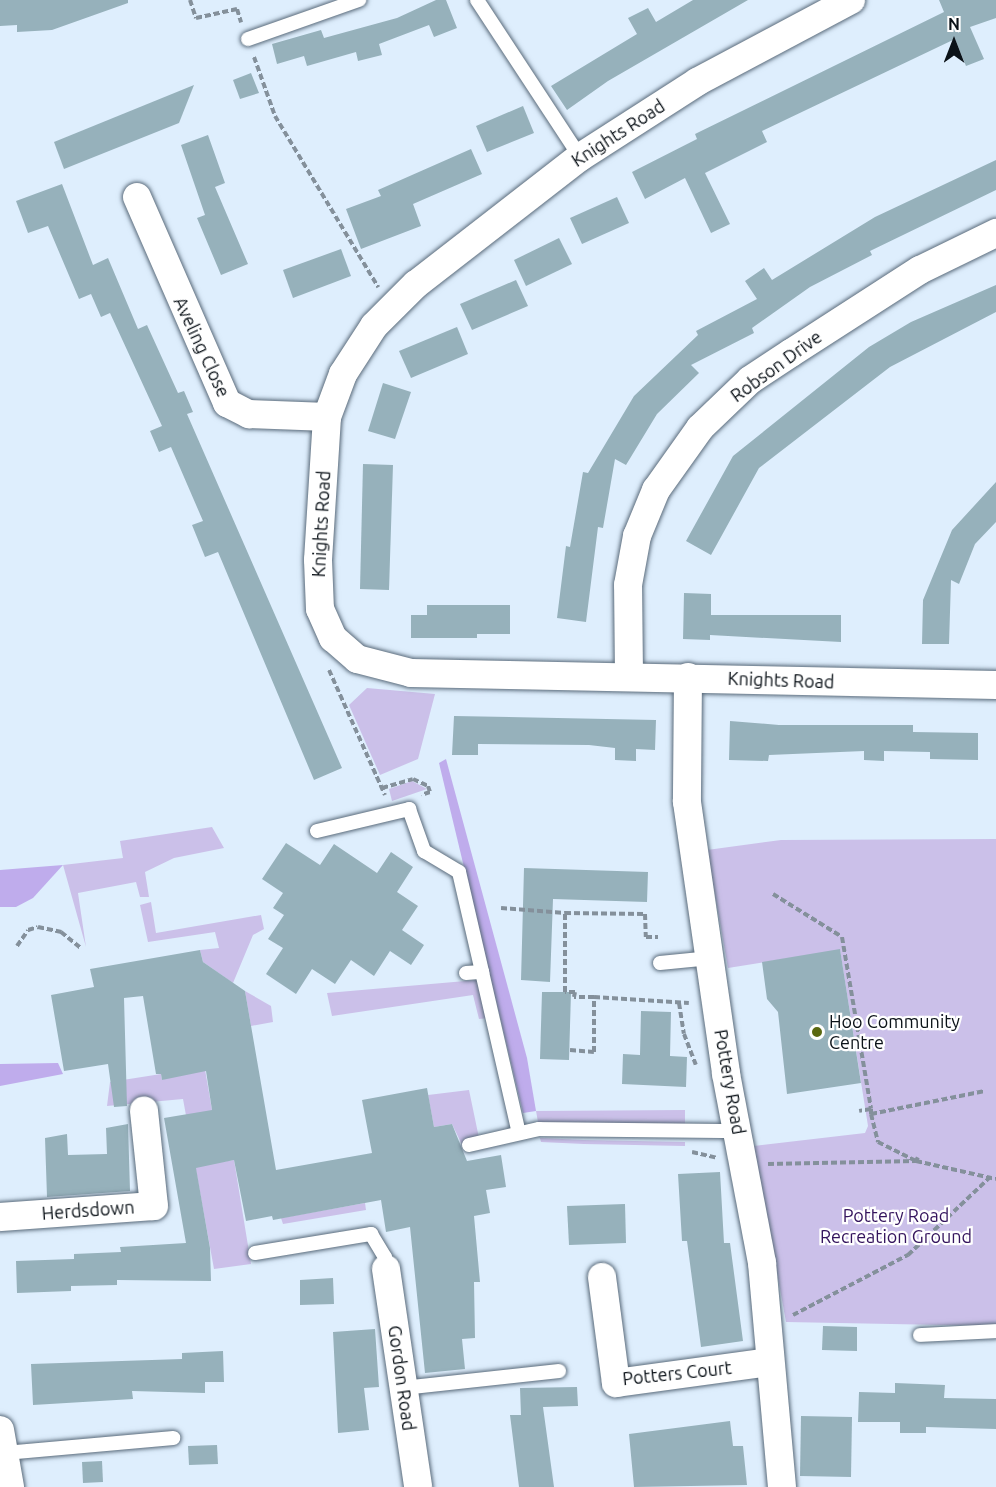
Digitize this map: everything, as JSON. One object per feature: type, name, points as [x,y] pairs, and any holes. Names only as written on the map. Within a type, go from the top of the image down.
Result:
[{"type":"street","name":"Knights Road","points":[[851,0],[697,82],[580,157],[416,284],[356,349],[327,417],[318,560],[323,623],[333,638],[357,659],[384,669],[481,675],[688,677],[996,686]]},
{"type":"street","name":"Aveling Close","points":[[137,197],[227,403],[249,414],[327,417]]},
{"type":"street","name":"Robson Drive","points":[[629,676],[628,585],[637,536],[656,490],[700,428],[750,380],[911,276],[996,233]]},
{"type":"street","name":"Pottery Road","points":[[688,677],[687,802],[716,1005],[746,1166],[768,1327],[782,1487]]},
{"type":"street","name":"Herdsdown","points":[[0,1217],[154,1206],[144,1111]]},
{"type":"street","name":"Gordon Road","points":[[386,1269],[417,1487]]},
{"type":"street","name":"Potters Court","points":[[602,1276],[616,1383],[770,1362]]},
{"type":"street","points":[[2,1440],[10,1487]]},
{"type":"lane","points":[[248,39],[359,0]]},
{"type":"lane","points":[[477,0],[580,157]]},
{"type":"lane","points":[[317,831],[409,809],[424,851],[459,872],[519,1133]]},
{"type":"lane","points":[[660,963],[711,958]]},
{"type":"lane","points":[[466,973],[482,972]]},
{"type":"lane","points":[[469,1145],[539,1129],[738,1131]]},
{"type":"lane","points":[[255,1253],[371,1234],[385,1257],[386,1269]]},
{"type":"lane","points":[[920,1335],[996,1331]]},
{"type":"lane","points":[[403,1388],[559,1371]]},
{"type":"lane","points":[[2,1440],[173,1438]]},
{"type":"path","points":[[190,0],[196,18],[237,9],[275,116],[393,307]]},
{"type":"path","points":[[323,623],[322,652],[392,813]]},
{"type":"path","points":[[773,894],[842,937],[878,1142],[917,1159],[996,1179]]},
{"type":"path","points":[[501,908],[565,913],[645,914],[646,937],[658,937]]},
{"type":"path","points":[[565,913],[565,992],[575,992],[574,998],[716,1005]]},
{"type":"path","points":[[17,946],[28,930],[38,927],[61,932],[81,948]]},
{"type":"path","points":[[570,1050],[594,1052],[594,998]]},
{"type":"path","points":[[859,1111],[871,1112],[986,1091]]},
{"type":"path","points":[[746,1166],[917,1159]]},
{"type":"path","points":[[768,1327],[908,1255],[990,1178]]},
{"type":"green space","points":[[367,688],[435,694],[418,759],[380,775],[349,705]]},
{"type":"green space","points":[[412,781],[427,789],[392,801],[389,789]]},
{"type":"green space","points":[[212,827],[224,848],[174,858],[145,872],[149,897],[140,897],[136,882],[78,893],[86,947],[63,865],[123,858],[120,841]]},
{"type":"green space","name":"Pottery Road Recreation Ground","points":[[996,839],[996,1326],[786,1322],[754,1146],[865,1133],[868,1126],[840,950],[728,968],[707,850],[781,840]]},
{"type":"green space","points":[[151,902],[156,933],[261,915],[264,929],[253,935],[233,983],[203,962],[200,950],[219,948],[215,932],[148,942],[140,905]]},
{"type":"green space","points":[[477,980],[489,1018],[479,1019],[473,995],[332,1016],[327,993]]},
{"type":"green space","points":[[245,991],[271,1006],[273,1022],[251,1026]]},
{"type":"green space","points":[[203,1058],[221,1162],[234,1160],[251,1264],[214,1269],[183,1099],[107,1106],[110,1082],[161,1074],[162,1080]]},
{"type":"green space","points":[[469,1090],[479,1138],[464,1149],[452,1124],[434,1127],[428,1095]]},
{"type":"green space","points":[[685,1110],[685,1128],[538,1122],[536,1111]]},
{"type":"green space","points":[[540,1138],[685,1142],[685,1146],[541,1142]]},
{"type":"green space","points":[[365,1203],[366,1210],[283,1224],[281,1218]]},
{"type":"shaded area","points":[[446,759],[527,1058],[536,1111],[523,1113],[439,763]]},
{"type":"shaded area","points":[[63,865],[33,898],[16,907],[0,907],[0,870]]},
{"type":"shaded area","points":[[58,1063],[63,1074],[0,1086],[0,1064]]},
{"type":"building","points":[[0,0],[128,0],[128,3],[52,30],[17,32],[17,25],[0,26]]},
{"type":"building","points":[[436,0],[446,0],[457,28],[434,37],[429,25],[379,44],[382,55],[358,61],[356,52],[307,66],[304,56],[277,64],[272,44],[321,30],[324,38],[397,18]]},
{"type":"building","points":[[693,0],[748,0],[608,81],[567,110],[551,86],[637,34],[628,18],[648,8],[656,22]]},
{"type":"building","points":[[939,0],[996,0],[996,18],[970,27],[984,59],[966,66],[955,39],[762,131],[767,142],[705,173],[730,224],[711,233],[685,178],[645,199],[632,172],[697,139],[695,134],[944,12]]},
{"type":"building","points":[[251,73],[259,93],[240,99],[233,80]]},
{"type":"building","points":[[194,85],[179,123],[64,169],[54,142]]},
{"type":"building","points":[[523,106],[534,133],[487,152],[476,126]]},
{"type":"building","points":[[208,135],[225,183],[215,187],[248,264],[221,275],[197,218],[205,215],[181,145]]},
{"type":"building","points":[[471,149],[482,174],[413,204],[421,226],[361,249],[346,209],[381,196],[378,190]]},
{"type":"building","points":[[996,160],[996,190],[870,251],[872,255],[810,287],[752,328],[754,333],[691,365],[699,373],[657,414],[626,465],[615,459],[603,528],[598,527],[586,622],[557,618],[566,546],[570,547],[583,472],[588,473],[634,396],[698,335],[696,331],[757,299],[745,281],[764,268],[772,280],[875,217]]},
{"type":"building","points":[[62,184],[93,265],[108,258],[138,329],[147,325],[178,393],[184,391],[193,412],[187,414],[342,768],[314,780],[218,552],[205,557],[192,525],[203,521],[171,447],[159,452],[150,431],[162,426],[110,313],[101,317],[91,294],[79,299],[48,226],[28,233],[16,201]]},
{"type":"building","points":[[617,197],[629,223],[582,244],[570,218]]},
{"type":"building","points":[[559,238],[572,264],[526,286],[514,260]]},
{"type":"building","points":[[341,249],[351,276],[293,298],[283,270]]},
{"type":"building","points":[[516,280],[528,306],[472,330],[460,304]]},
{"type":"building","points":[[996,285],[996,312],[890,367],[759,468],[711,555],[686,541],[733,456],[869,347],[911,322]]},
{"type":"building","points":[[457,327],[468,354],[411,378],[399,351]]},
{"type":"building","points":[[383,383],[411,392],[395,439],[368,431]]},
{"type":"building","points":[[363,464],[393,465],[389,590],[360,589]]},
{"type":"building","points":[[996,482],[996,522],[975,544],[959,584],[951,580],[949,644],[922,644],[923,600],[952,530]]},
{"type":"building","points":[[684,593],[711,594],[711,615],[841,615],[841,642],[710,635],[710,640],[683,639]]},
{"type":"building","points":[[427,605],[510,605],[510,634],[477,634],[477,638],[411,638],[411,615],[427,615]]},
{"type":"building","points":[[454,716],[656,720],[655,750],[636,749],[636,761],[615,760],[615,748],[589,745],[478,744],[478,755],[452,755]]},
{"type":"building","points":[[730,721],[779,725],[913,725],[913,732],[978,733],[978,760],[930,759],[930,752],[884,751],[884,761],[864,760],[864,751],[769,755],[768,761],[729,760]]},
{"type":"building","points":[[286,843],[320,865],[334,844],[377,873],[391,852],[413,867],[397,892],[418,906],[402,930],[424,945],[411,965],[390,951],[374,976],[351,960],[335,984],[312,969],[296,994],[266,974],[283,948],[268,939],[284,915],[273,908],[283,893],[262,879]]},
{"type":"building","points":[[524,868],[648,872],[647,902],[553,899],[550,982],[521,980]]},
{"type":"building","name":"Hoo Community Centre","points":[[840,949],[861,1083],[787,1094],[778,1012],[767,999],[762,962]]},
{"type":"building","points":[[200,950],[203,962],[245,991],[276,1170],[372,1153],[362,1100],[427,1088],[434,1127],[452,1124],[467,1161],[501,1155],[506,1187],[486,1190],[490,1213],[474,1216],[480,1282],[474,1282],[475,1338],[462,1339],[465,1369],[425,1373],[410,1227],[386,1232],[381,1200],[273,1220],[272,1216],[246,1221],[234,1160],[196,1168],[210,1248],[211,1281],[117,1280],[117,1285],[71,1286],[71,1291],[17,1293],[16,1261],[74,1259],[74,1254],[121,1252],[120,1247],[186,1243],[164,1118],[212,1110],[206,1071],[162,1080],[161,1074],[156,1074],[143,996],[124,998],[127,1106],[114,1107],[108,1064],[64,1071],[51,995],[94,987],[90,969]]},
{"type":"building","points":[[542,992],[571,992],[569,1060],[540,1059]]},
{"type":"building","points":[[641,1011],[671,1012],[670,1056],[687,1057],[686,1087],[622,1084],[623,1054],[640,1055]]},
{"type":"building","points":[[128,1124],[130,1191],[47,1197],[45,1138],[67,1134],[68,1155],[107,1154],[106,1128]]},
{"type":"building","points":[[720,1172],[724,1243],[730,1243],[743,1341],[701,1347],[687,1241],[682,1241],[678,1174]]},
{"type":"building","points":[[625,1204],[626,1243],[569,1245],[567,1206]]},
{"type":"building","points":[[333,1278],[334,1304],[300,1305],[300,1280]]},
{"type":"building","points":[[823,1326],[857,1327],[857,1351],[822,1350]]},
{"type":"building","points":[[375,1329],[379,1387],[364,1388],[369,1430],[338,1433],[333,1332]]},
{"type":"building","points":[[223,1351],[224,1382],[205,1382],[205,1393],[132,1391],[133,1399],[33,1405],[31,1364],[182,1359],[182,1353]]},
{"type":"building","points":[[895,1383],[945,1385],[944,1398],[996,1399],[996,1429],[926,1427],[926,1433],[900,1433],[900,1422],[858,1422],[859,1392],[895,1393]]},
{"type":"building","points":[[577,1387],[578,1406],[543,1407],[554,1487],[519,1487],[510,1415],[521,1415],[520,1388]]},
{"type":"building","points":[[801,1416],[852,1417],[851,1477],[800,1476]]},
{"type":"building","points":[[730,1421],[733,1446],[743,1446],[747,1485],[634,1487],[629,1434]]},
{"type":"building","points":[[217,1445],[218,1464],[189,1465],[188,1446]]},
{"type":"building","points":[[102,1461],[103,1482],[83,1483],[82,1462]]},
{"type":"place","name":"Hoo Community Centre","points":[[817,1032]]}]
